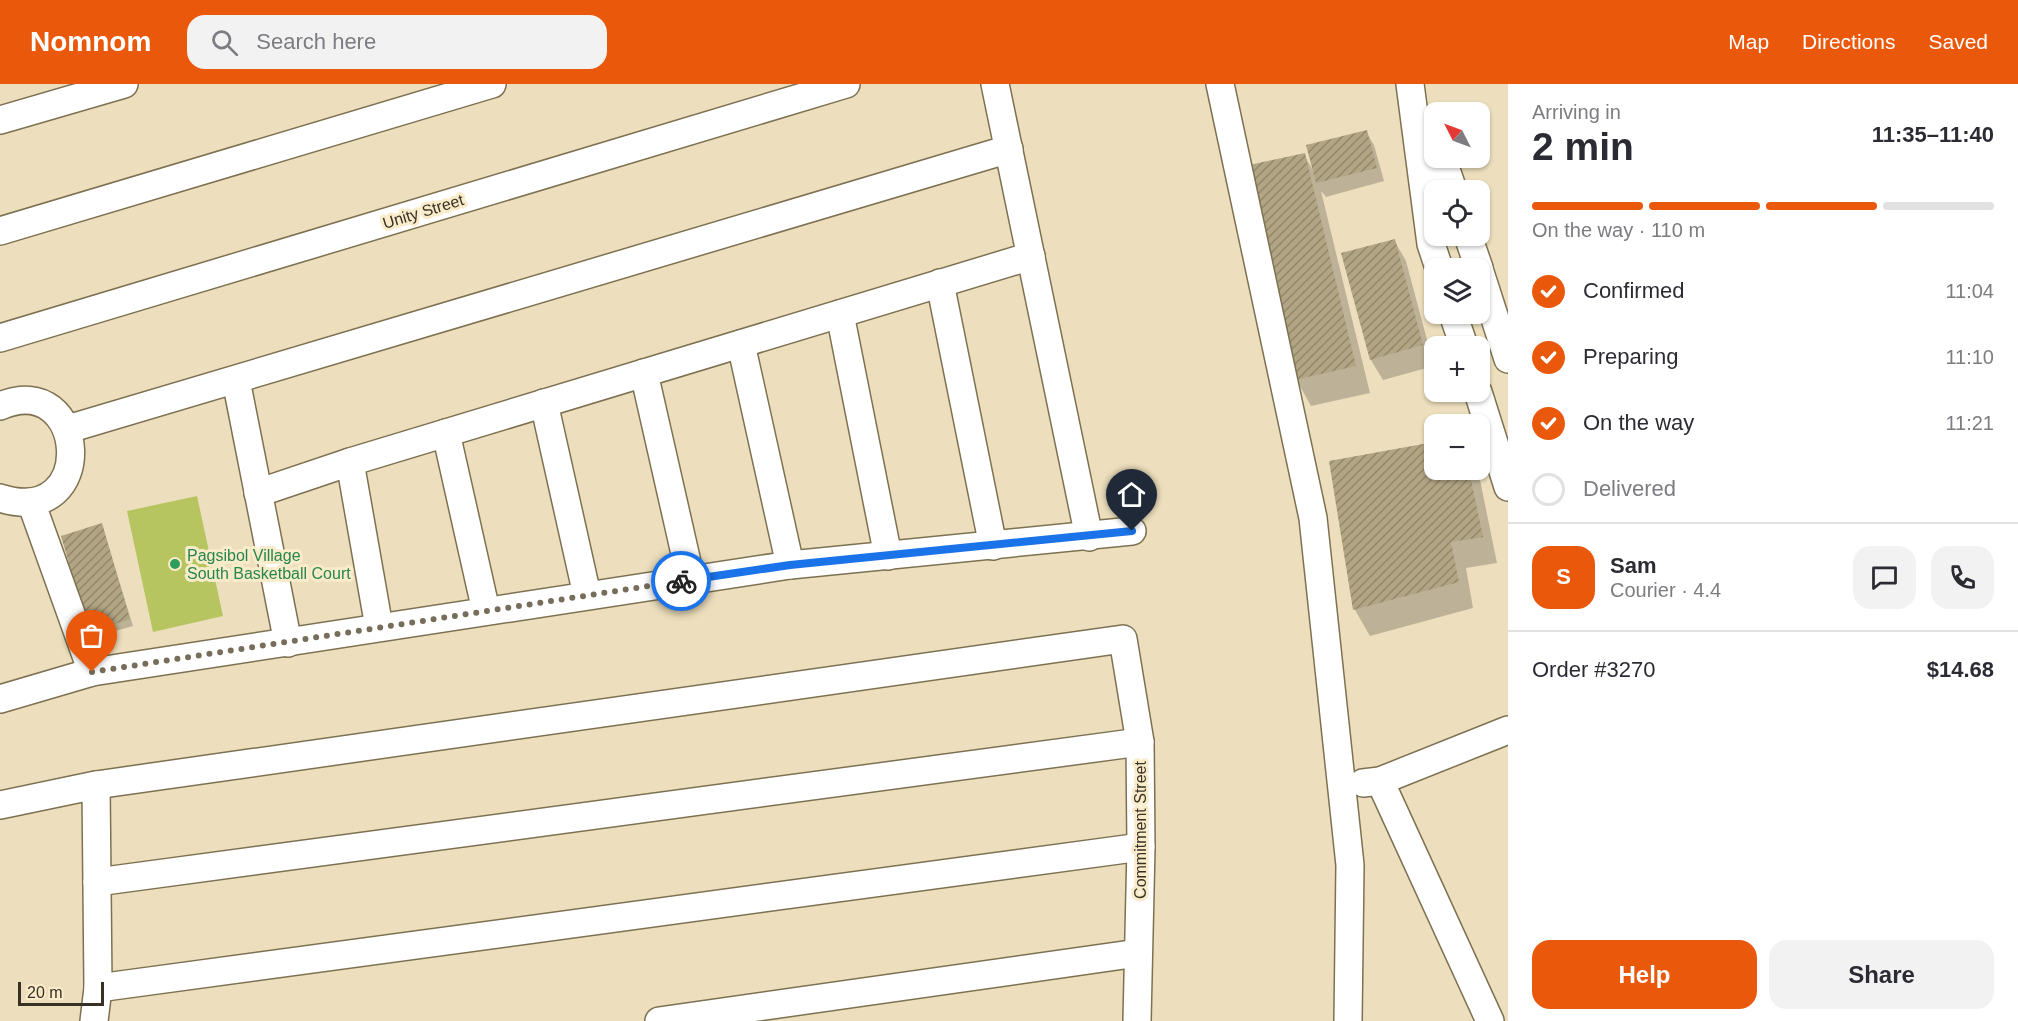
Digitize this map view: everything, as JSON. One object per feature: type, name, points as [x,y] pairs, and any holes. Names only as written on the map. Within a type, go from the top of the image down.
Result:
[{"type":"street","points":[[0,120],[123,84]]},
{"type":"street","points":[[0,231],[492,84]]},
{"type":"street","name":"Unity Street","points":[[0,338],[846,84]]},
{"type":"street","points":[[995,84],[1089,537]]},
{"type":"street","points":[[1220,84],[1313,518],[1350,865],[1348,1021]]},
{"type":"street","points":[[1410,84],[1431,244],[1436,258]]},
{"type":"street","points":[[1417,84],[1424,105]]},
{"type":"street","points":[[68,429],[236,381],[1009,149]]},
{"type":"street","points":[[258,493],[350,462],[1031,256]]},
{"type":"street","points":[[940,284],[993,546]]},
{"type":"street","points":[[1490,303],[1508,359]]},
{"type":"street","points":[[840,314],[888,555]]},
{"type":"street","points":[[741,344],[790,565]]},
{"type":"street","points":[[644,373],[691,580]]},
{"type":"street","points":[[236,381],[288,643]]},
{"type":"street","points":[[0,498],[15,503],[31,502],[46,497],[68,474],[72,460],[72,444],[68,429],[48,408],[35,402],[2,397]]},
{"type":"street","points":[[1481,402],[1508,487]]},
{"type":"street","points":[[544,403],[587,595]]},
{"type":"street","points":[[446,433],[486,611]]},
{"type":"street","points":[[350,462],[379,627]]},
{"type":"street","points":[[31,502],[92,672]]},
{"type":"street","points":[[0,699],[92,672],[587,595],[790,565],[1132,531]]},
{"type":"street","name":"Commitment Street","points":[[96,785],[1123,639],[1140,742],[1141,847],[1137,1021]]},
{"type":"street","points":[[1342,786],[1380,781],[1508,730]]},
{"type":"street","points":[[97,882],[1140,742]]},
{"type":"street","points":[[1380,781],[1490,1021]]},
{"type":"street","points":[[0,805],[96,785],[98,988],[94,1021]]},
{"type":"street","points":[[98,988],[1141,847]]},
{"type":"street","points":[[659,1021],[1138,953]]},
{"type":"green space","name":"Pagsibol Village South Basketball Court","points":[[197,496],[223,616],[153,632],[127,511]]},
{"type":"building","points":[[1367,130],[1377,168],[1316,183],[1306,145]]},
{"type":"building","points":[[1305,153],[1356,366],[1295,380],[1249,165]]},
{"type":"building","points":[[1395,239],[1423,345],[1370,360],[1341,253]]},
{"type":"building","points":[[1424,444],[1424,480],[1471,480],[1483,537],[1451,542],[1459,582],[1353,610],[1329,461]]},
{"type":"building","points":[[102,523],[130,619],[89,632],[61,536]]},
{"type":"way so far","points":[[92,672],[681,581]]},
{"type":"place","name":"Pagsibol Village South Basketball Court","points":[[175,564]]},
{"type":"route","points":[[681,581],[790,565],[1132,531]]}]
